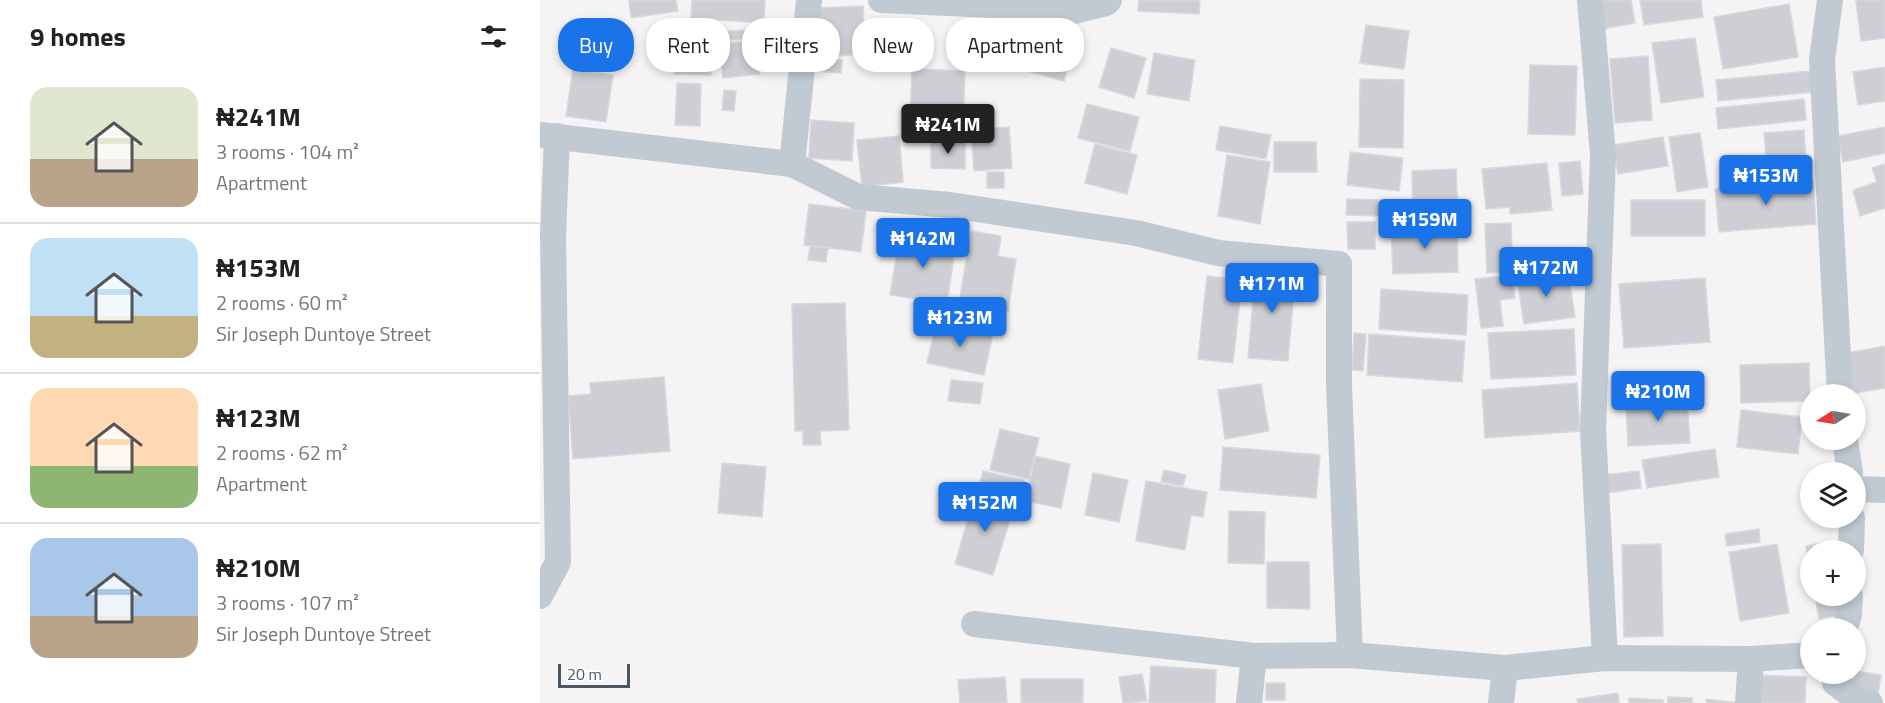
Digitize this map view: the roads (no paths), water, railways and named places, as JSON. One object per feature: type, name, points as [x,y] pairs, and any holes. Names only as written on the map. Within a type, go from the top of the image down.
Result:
[{"type":"street","points":[[792,164],[809,0]]},
{"type":"street","points":[[881,0],[1073,11],[1106,3],[1109,0]]},
{"type":"street","points":[[1590,0],[1603,155],[1593,430],[1605,658]]},
{"type":"street","points":[[1830,0],[1822,60],[1839,384]]},
{"type":"street","points":[[540,596],[558,562],[546,237],[548,136],[792,164],[858,197],[950,204],[1136,233],[1218,254],[1339,264],[1339,385],[1350,655]]},
{"type":"street","points":[[1866,489],[1885,489]]},
{"type":"street","points":[[974,624],[1254,656],[1350,655],[1505,668],[1605,658],[1751,659],[1800,655]]},
{"type":"street","points":[[1249,703],[1254,656]]},
{"type":"street","points":[[1748,703],[1751,659]]},
{"type":"street","points":[[1501,703],[1505,668]]},
{"type":"street","points":[[1838,684],[1857,699],[1870,703]]}]
